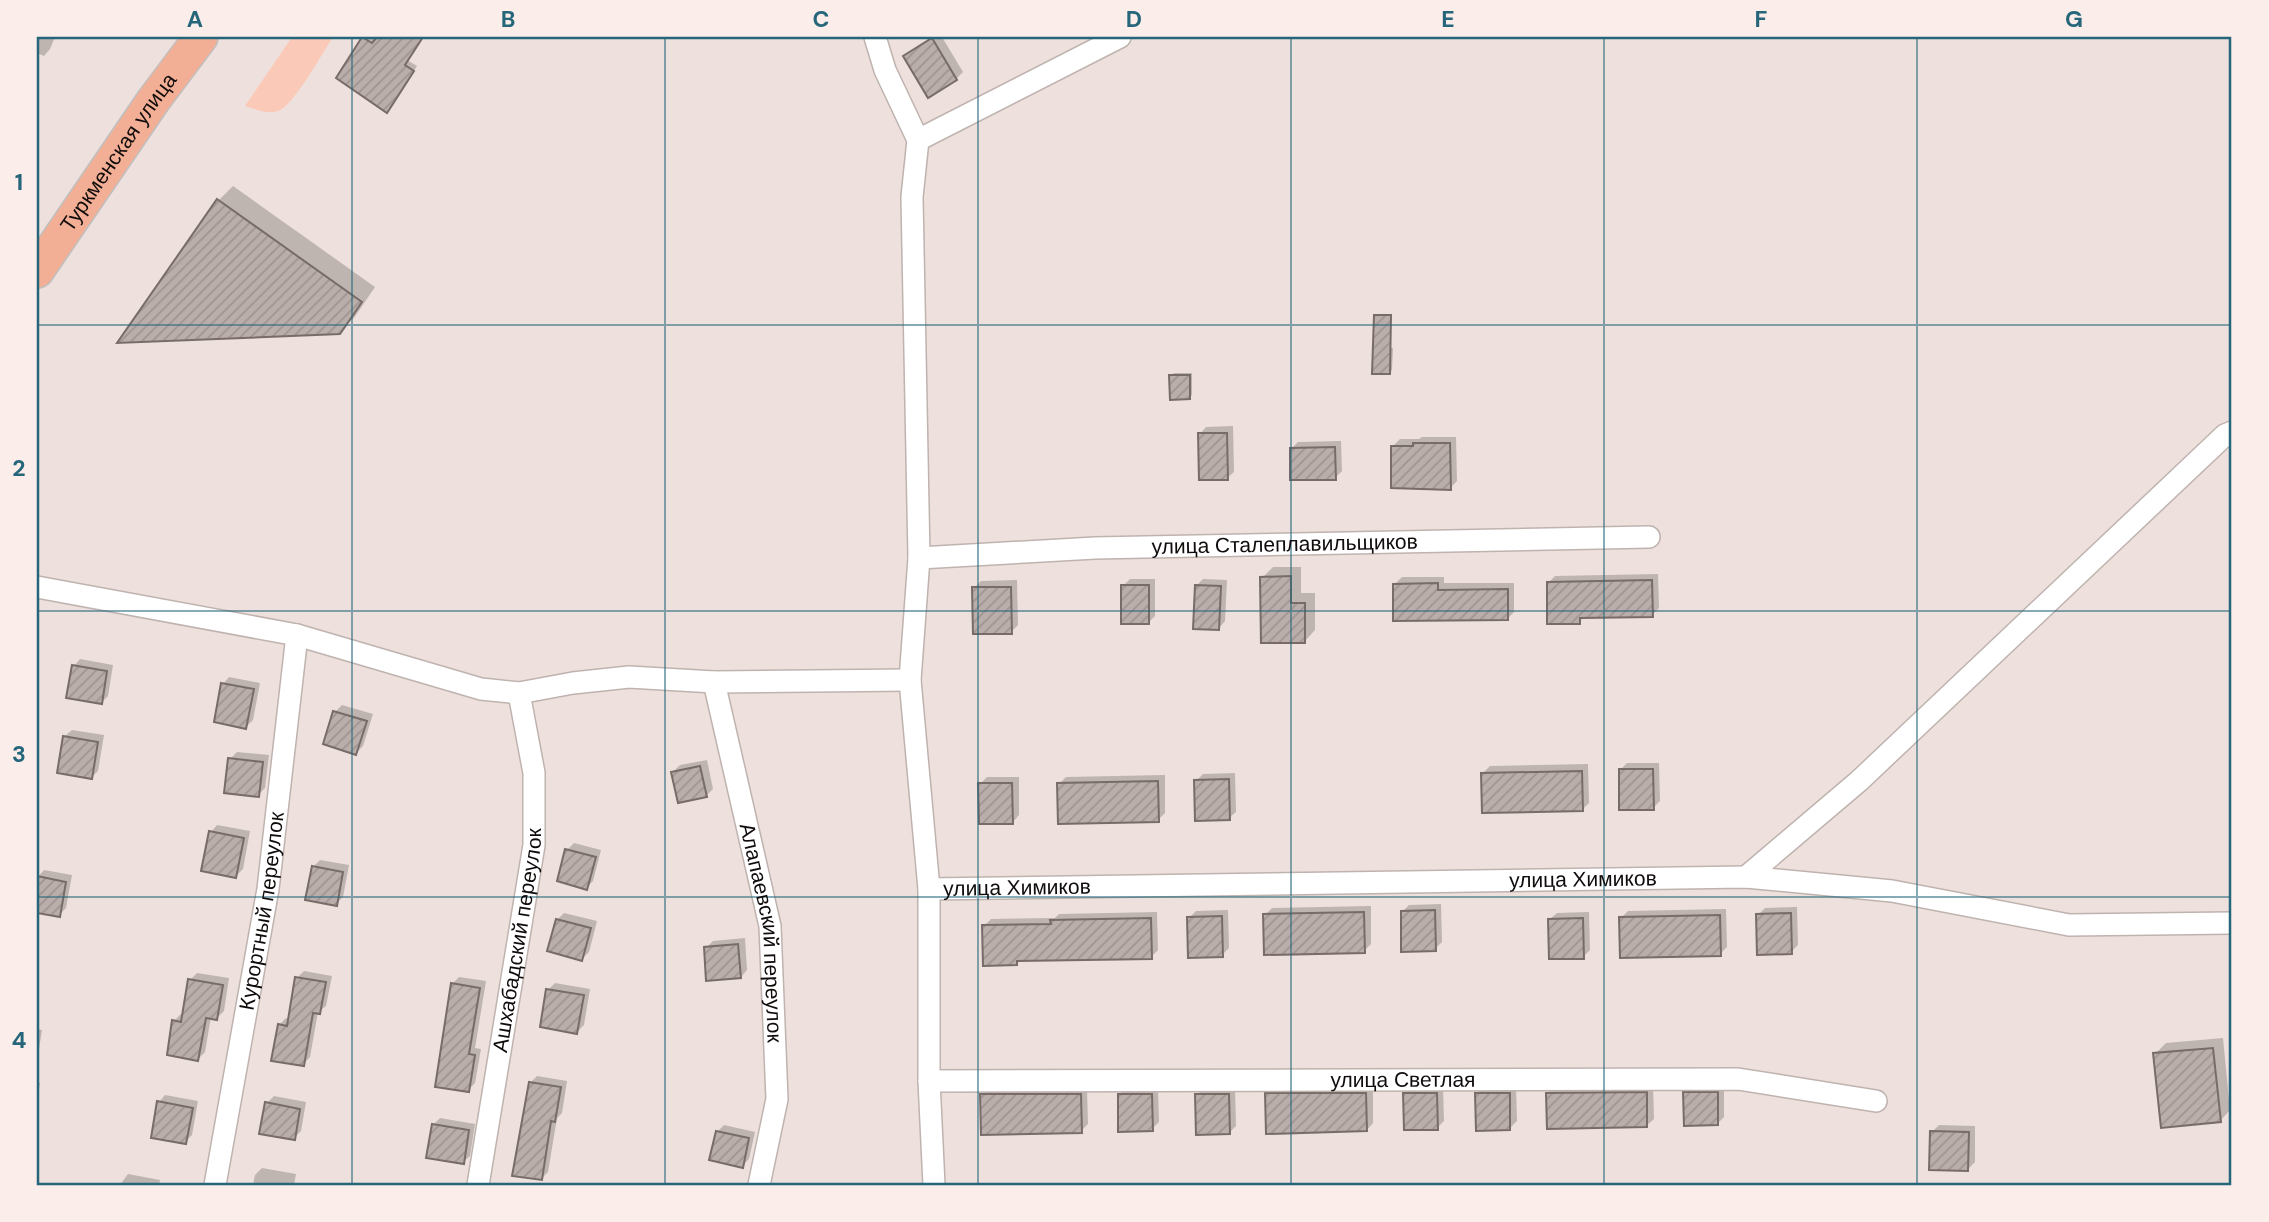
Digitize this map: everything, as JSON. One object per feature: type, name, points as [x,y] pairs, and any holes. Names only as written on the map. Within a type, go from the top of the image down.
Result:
[{"type":"main road","name":"Туркменская улица","points":[[37,271],[153,101],[201,37]]},
{"type":"street","points":[[875,37],[885,70],[918,140],[912,197],[919,558],[910,680],[929,889],[929,1081],[934,1185]]},
{"type":"street","points":[[918,140],[1120,37]]},
{"type":"street","points":[[1746,877],[1859,781],[2158,497],[2225,435],[2232,432]]},
{"type":"street","name":"улица Сталеплавильщиков","points":[[919,558],[1095,548],[1649,537]]},
{"type":"street","points":[[38,593],[297,635],[481,689],[519,693],[573,683],[629,677],[714,682],[910,680]]},
{"type":"street","name":"Курортный переулок","points":[[215,1185],[268,889],[297,635]]},
{"type":"street","name":"Алапаевский переулок","points":[[714,682],[770,926],[777,1099],[759,1185]]},
{"type":"street","name":"Ашхабадский переулок","points":[[478,1185],[534,845],[534,773],[519,693]]},
{"type":"street","name":"улица Химиков","points":[[929,889],[1746,877],[1892,891],[2068,925],[2232,923]]},
{"type":"street","name":"улица Светлая","points":[[929,1081],[1738,1079],[1876,1101]]},
{"type":"shaded area","points":[[292,37],[333,37],[292,100],[284,107],[270,112],[245,106]]},
{"type":"water","points":[[2232,77],[2232,248],[2229,179]]},
{"type":"building","points":[[362,37],[372,43],[377,37],[423,37],[405,65],[414,71],[387,113],[336,78]]},
{"type":"building","points":[[932,38],[957,80],[928,98],[903,56]]},
{"type":"building","points":[[217,199],[362,302],[340,334],[117,343]]},
{"type":"building","points":[[1374,315],[1391,315],[1390,374],[1372,374]]},
{"type":"building","points":[[1169,375],[1190,375],[1190,399],[1170,400]]},
{"type":"building","points":[[1198,433],[1227,433],[1228,480],[1199,480]]},
{"type":"building","points":[[1413,443],[1450,443],[1451,490],[1391,488],[1391,446],[1413,446]]},
{"type":"building","points":[[1335,447],[1336,480],[1290,480],[1290,448]]},
{"type":"building","points":[[1291,576],[1291,603],[1305,603],[1305,643],[1261,643],[1260,577]]},
{"type":"building","points":[[1652,580],[1653,617],[1580,618],[1580,624],[1547,624],[1547,582]]},
{"type":"building","points":[[1438,583],[1438,590],[1508,589],[1508,620],[1393,621],[1393,584]]},
{"type":"building","points":[[1121,585],[1149,585],[1149,624],[1121,624]]},
{"type":"building","points":[[1195,585],[1221,586],[1219,630],[1193,629]]},
{"type":"building","points":[[972,587],[1011,587],[1012,634],[973,634]]},
{"type":"building","points":[[72,665],[107,671],[102,704],[66,698]]},
{"type":"building","points":[[221,683],[254,689],[246,729],[214,722]]},
{"type":"building","points":[[333,711],[367,721],[356,755],[323,744]]},
{"type":"building","points":[[63,736],[98,742],[92,779],[57,773]]},
{"type":"building","points":[[228,758],[263,762],[259,797],[224,793]]},
{"type":"building","points":[[700,766],[707,797],[678,803],[671,772]]},
{"type":"building","points":[[1619,769],[1653,769],[1654,810],[1619,810]]},
{"type":"building","points":[[1582,771],[1583,811],[1482,813],[1481,773]]},
{"type":"building","points":[[1229,779],[1230,820],[1195,821],[1194,780]]},
{"type":"building","points":[[1158,781],[1159,822],[1058,824],[1057,783]]},
{"type":"building","points":[[978,783],[1012,783],[1013,824],[979,824]]},
{"type":"building","points":[[209,831],[244,838],[236,878],[201,871]]},
{"type":"building","points":[[565,849],[596,857],[587,890],[557,881]]},
{"type":"building","points":[[312,866],[343,872],[337,906],[305,900]]},
{"type":"building","points":[[37,876],[66,882],[60,917],[37,913]]},
{"type":"building","points":[[1435,910],[1436,951],[1401,952],[1401,911]]},
{"type":"building","points":[[1364,912],[1365,953],[1264,955],[1263,914]]},
{"type":"building","points":[[1791,913],[1792,954],[1757,955],[1756,914]]},
{"type":"building","points":[[1720,915],[1721,956],[1620,958],[1619,917]]},
{"type":"building","points":[[1222,916],[1223,957],[1188,958],[1187,917]]},
{"type":"building","points":[[1151,918],[1152,959],[1017,961],[1017,965],[983,966],[982,925],[1051,924],[1050,920]]},
{"type":"building","points":[[1583,918],[1584,959],[1549,959],[1548,919]]},
{"type":"building","points":[[556,919],[591,928],[582,961],[547,951]]},
{"type":"building","points":[[738,944],[741,978],[706,981],[704,947]]},
{"type":"building","points":[[295,977],[326,982],[320,1014],[313,1013],[304,1066],[271,1061],[278,1024],[287,1026]]},
{"type":"building","points":[[188,979],[223,985],[217,1020],[206,1018],[198,1061],[167,1055],[172,1020],[181,1022]]},
{"type":"building","points":[[451,983],[480,988],[469,1054],[475,1055],[469,1092],[435,1087]]},
{"type":"building","points":[[546,989],[584,995],[577,1034],[540,1027]]},
{"type":"building","points":[[2213,1048],[2221,1122],[2161,1128],[2153,1053]]},
{"type":"building","points":[[529,1082],[561,1087],[555,1122],[551,1121],[542,1180],[512,1176]]},
{"type":"building","points":[[1647,1092],[1647,1127],[1547,1129],[1546,1093]]},
{"type":"building","points":[[1683,1092],[1718,1092],[1718,1125],[1684,1126]]},
{"type":"building","points":[[1265,1093],[1366,1093],[1367,1131],[1266,1134]]},
{"type":"building","points":[[1403,1093],[1437,1093],[1438,1130],[1404,1130]]},
{"type":"building","points":[[1475,1093],[1510,1093],[1510,1130],[1476,1131]]},
{"type":"building","points":[[980,1094],[1081,1094],[1082,1133],[981,1135]]},
{"type":"building","points":[[1118,1094],[1152,1094],[1153,1131],[1118,1132]]},
{"type":"building","points":[[1195,1094],[1229,1094],[1230,1134],[1196,1135]]},
{"type":"building","points":[[157,1101],[193,1108],[186,1144],[151,1138]]},
{"type":"building","points":[[265,1102],[300,1109],[295,1140],[259,1134]]},
{"type":"building","points":[[432,1124],[469,1130],[464,1164],[426,1158]]},
{"type":"building","points":[[716,1131],[749,1138],[743,1168],[709,1160]]},
{"type":"building","points":[[1930,1131],[1969,1132],[1968,1171],[1929,1170]]}]
